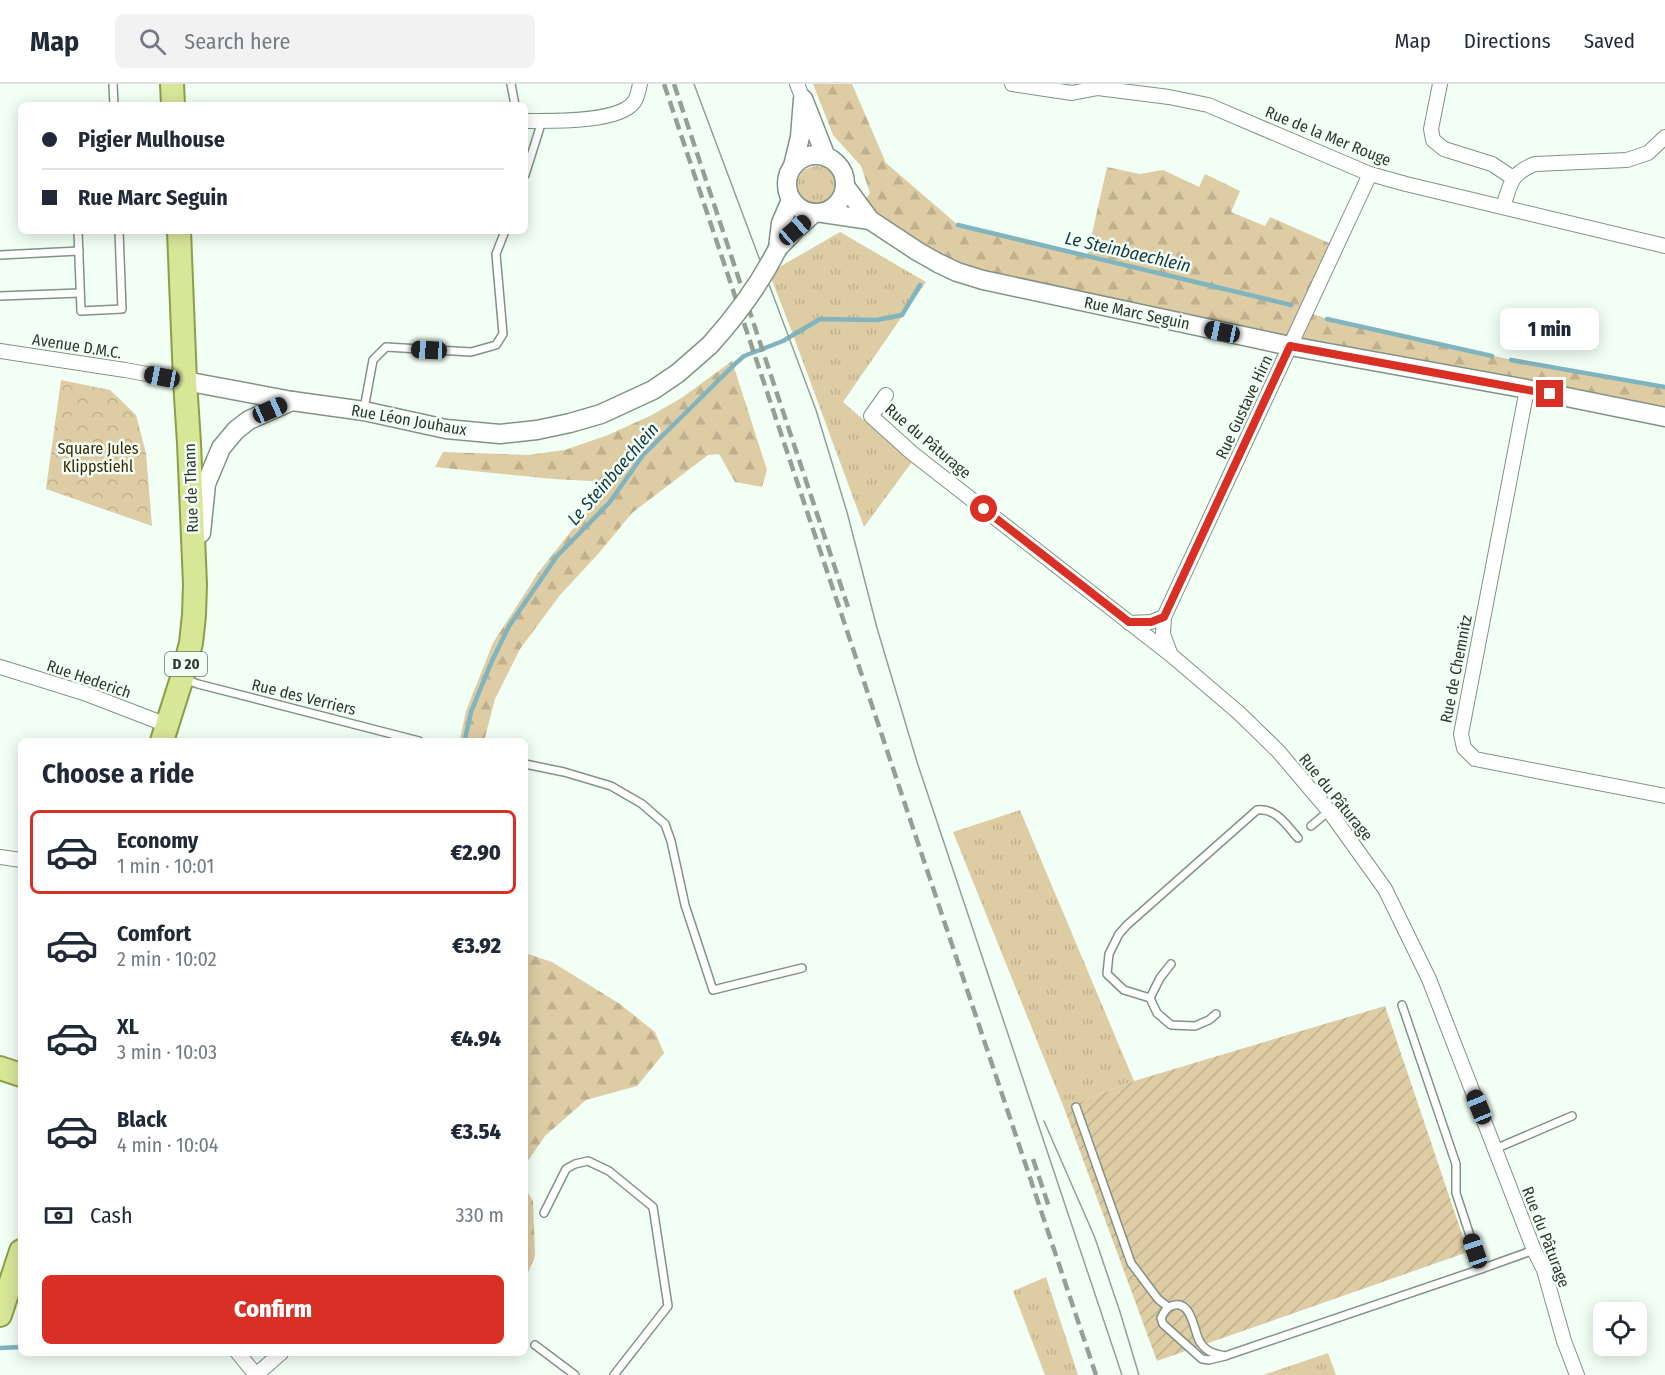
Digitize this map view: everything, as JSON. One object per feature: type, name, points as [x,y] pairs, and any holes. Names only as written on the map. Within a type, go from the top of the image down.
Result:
[{"type":"main road","points":[[172,84],[173,102]]},
{"type":"main road","name":"Rue de Thann","points":[[165,733],[191,644],[195,584],[179,234]]},
{"type":"main road","points":[[0,1068],[18,1074]]},
{"type":"main road","points":[[0,1315],[18,1260]]},
{"type":"street","points":[[528,121],[597,118],[622,111],[635,102],[640,84]]},
{"type":"street","name":"Rue de la Mer Rouge","points":[[1012,84],[1072,93],[1098,88],[1169,97],[1208,105],[1370,174],[1665,246]]},
{"type":"street","points":[[1440,84],[1431,129],[1433,140],[1444,149],[1492,164],[1513,178]]},
{"type":"street","points":[[800,92],[826,157]]},
{"type":"street","points":[[793,166],[808,156],[818,155],[834,162],[844,177],[845,186],[838,203],[831,209],[819,213],[805,212],[791,200],[788,192],[787,183],[800,137],[800,92]]},
{"type":"street","points":[[1503,207],[1513,178],[1522,169],[1535,164],[1627,160],[1648,153],[1665,137]]},
{"type":"street","name":"Rue Gustave Hirn","points":[[1164,617],[1370,174]]},
{"type":"street","name":"Rue Marc Seguin","points":[[845,186],[870,220],[938,263],[983,280],[1290,346],[1665,417]]},
{"type":"street","name":"Rue Léon Jouhaux","points":[[778,248],[782,222],[791,200]]},
{"type":"street","name":"Rue Marc Seguin","points":[[819,213],[870,220]]},
{"type":"street","name":"Rue Léon Jouhaux","points":[[184,381],[292,401],[364,411],[446,429],[500,434],[570,423],[627,403],[653,390],[678,373],[710,345],[736,316],[755,289],[778,248],[795,230],[819,213]]},
{"type":"street","name":"Avenue D.M.C.","points":[[0,351],[184,381]]},
{"type":"street","name":"Rue de Chemnitz","points":[[1527,390],[1461,734],[1464,748],[1475,759],[1665,796]]},
{"type":"street","name":"Rue du Pâturage","points":[[886,395],[871,416],[912,453],[1171,655],[1239,713],[1270,744],[1329,811],[1385,889],[1429,979],[1534,1250],[1544,1270],[1563,1341],[1577,1375]]},
{"type":"street","points":[[195,584],[206,484],[221,448],[236,429],[249,420],[292,401]]},
{"type":"street","points":[[1129,622],[1151,622],[1164,617],[1163,634],[1171,655]]},
{"type":"street","name":"Rue Hederich","points":[[0,667],[84,693],[165,733]]},
{"type":"street","points":[[0,857],[18,860]]},
{"type":"street","points":[[240,1356],[256,1375],[278,1356]]},
{"type":"lane","points":[[113,84],[114,102]]},
{"type":"lane","points":[[511,84],[514,102]]},
{"type":"lane","points":[[528,165],[542,121]]},
{"type":"lane","points":[[78,234],[81,311],[122,309],[119,234]]},
{"type":"lane","points":[[364,411],[373,360],[386,347],[471,352],[496,345],[503,334],[496,254],[504,234]]},
{"type":"lane","points":[[0,255],[79,251]]},
{"type":"lane","points":[[0,296],[80,293]]},
{"type":"lane","name":"Rue des Verriers","points":[[182,678],[407,738]]},
{"type":"lane","points":[[528,765],[564,772],[611,786],[642,804],[665,824],[685,905],[713,990],[802,968]]},
{"type":"lane","points":[[1216,1014],[1195,1026],[1171,1025],[1157,1013],[1150,998],[1124,990],[1107,974],[1109,954],[1119,934],[1127,925],[1257,810],[1266,809],[1278,816],[1298,838]]},
{"type":"lane","points":[[1311,826],[1329,811]]},
{"type":"lane","points":[[1150,998],[1160,978],[1171,964]]},
{"type":"lane","points":[[1402,1005],[1456,1164],[1456,1193],[1482,1269]]},
{"type":"lane","points":[[1076,1107],[1131,1263],[1158,1299],[1168,1307]]},
{"type":"lane","points":[[1495,1149],[1572,1116]]},
{"type":"lane","points":[[544,1213],[566,1169],[588,1161],[609,1171],[653,1207],[668,1306],[614,1375]]},
{"type":"lane","points":[[1226,1356],[1214,1354],[1201,1343],[1188,1312],[1183,1307],[1176,1304],[1168,1307],[1161,1318],[1163,1324],[1202,1359],[1209,1360],[1226,1356],[1534,1250]]},
{"type":"lane","points":[[535,1345],[574,1375]]},
{"type":"green space","points":[[813,84],[852,84],[886,163],[958,225],[1087,256],[1107,167],[1140,174],[1163,170],[1199,187],[1205,174],[1240,191],[1231,212],[1265,226],[1270,217],[1336,246],[1305,311],[1327,319],[1535,365],[1665,387],[1665,417],[983,280],[860,207],[870,193],[861,166],[833,135]]},
{"type":"green space","points":[[817,166],[825,167],[831,172],[836,178],[836,194],[831,200],[825,205],[817,206],[809,205],[803,200],[798,194],[797,186],[798,178],[803,172],[809,167]]},
{"type":"green space","points":[[840,232],[926,282],[843,402],[912,462],[864,527],[769,273]]},
{"type":"green space","points":[[732,361],[767,470],[762,487],[735,482],[719,454],[708,455],[632,513],[560,595],[520,649],[495,699],[485,738],[460,738],[466,711],[493,643],[538,573],[610,482],[553,479],[435,467],[443,452],[528,455],[565,450],[608,435],[652,415],[683,397]]},
{"type":"green space","name":"Square Jules Klippstiehl","points":[[61,380],[110,390],[136,415],[146,453],[152,526],[46,489]]},
{"type":"green space","points":[[1020,810],[1134,1081],[1064,1108],[953,832]]},
{"type":"green space","points":[[528,954],[552,962],[620,1004],[655,1032],[664,1053],[637,1086],[586,1100],[545,1136],[528,1161]]},
{"type":"green space","points":[[1385,1006],[1468,1252],[1157,1361],[1064,1108],[1134,1081]]},
{"type":"green space","points":[[528,1193],[533,1201],[535,1256],[528,1273]]},
{"type":"green space","points":[[1046,1277],[1078,1375],[1045,1375],[1013,1291]]},
{"type":"green space","points":[[1328,1353],[1336,1375],[1263,1375]]},
{"type":"waterway","name":"Le Steinbaechlein","points":[[958,225],[1291,305]]},
{"type":"waterway","name":"Le Steinbaechlein","points":[[465,738],[471,712],[509,626],[557,556],[609,503],[643,455],[744,356],[783,341],[820,319],[877,320],[902,315],[920,285]]},
{"type":"waterway","name":"Le Steinbaechlein","points":[[1327,319],[1492,356]]},
{"type":"waterway","name":"Le Steinbaechlein","points":[[1511,360],[1665,387]]},
{"type":"waterway","name":"Le Steinbaechlein","points":[[0,1348],[18,1347]]},
{"type":"tram line","points":[[694,84],[816,410],[918,765],[1122,1375]]},
{"type":"tram line","points":[[1044,1121],[1095,1238],[1139,1375]]},
{"type":"railway","points":[[664,84],[1096,1375]]},
{"type":"railway","points":[[674,84],[848,607]]},
{"type":"railway","points":[[1033,1159],[1049,1207]]},
{"type":"route","points":[[984,509],[1129,622],[1140,624],[1151,622],[1164,617],[1290,346],[1550,394]]}]
